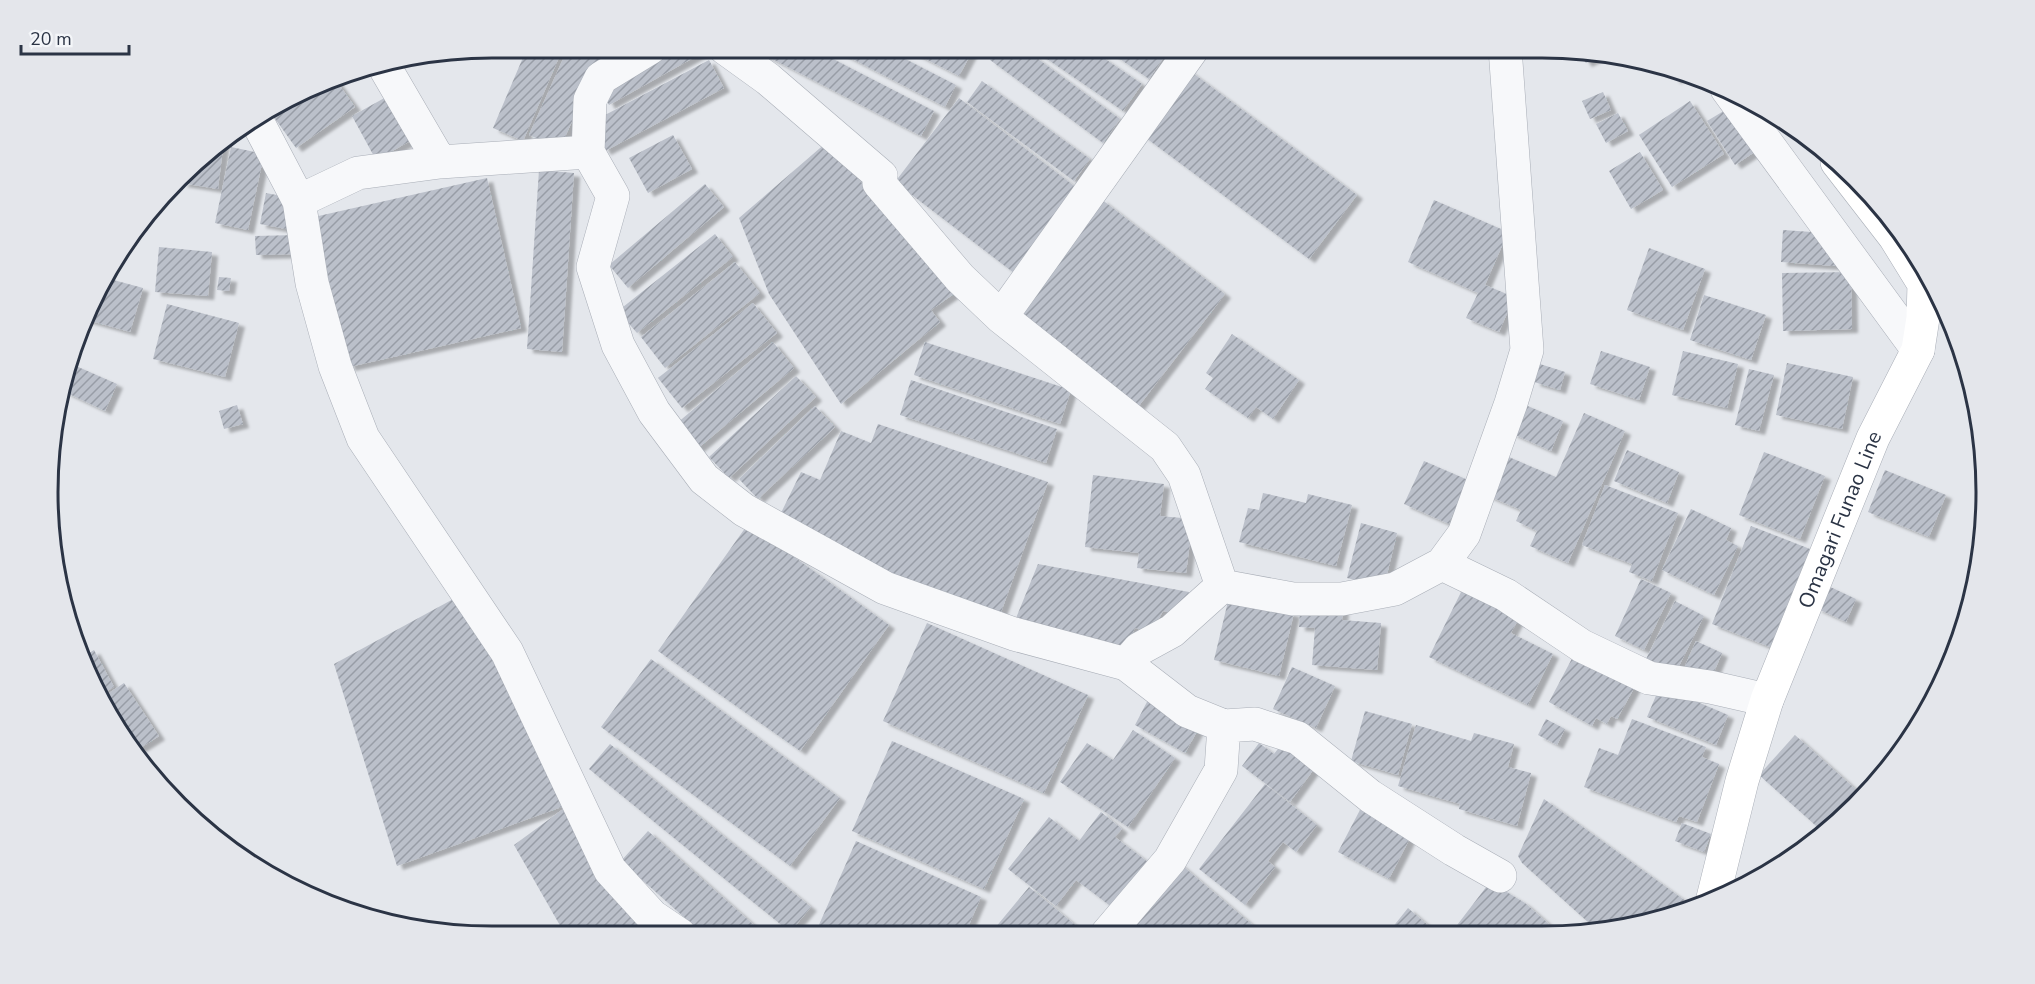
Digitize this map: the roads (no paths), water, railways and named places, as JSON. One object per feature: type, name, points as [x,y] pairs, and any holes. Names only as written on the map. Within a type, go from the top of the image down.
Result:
[{"type":"main road","name":"Omagari Funao Line","points":[[1715,890],[1742,781],[1767,700],[1873,438],[1918,350],[1923,318],[1924,286]]},
{"type":"street","points":[[634,58],[601,78],[590,100],[588,152],[613,196],[593,267],[618,345],[654,412],[704,479],[744,510],[885,588],[1014,634],[1126,664],[1187,711],[1224,726],[1255,724],[1298,738],[1370,796],[1454,850],[1500,876]]},
{"type":"street","points":[[739,58],[768,79],[881,176],[879,183],[960,278],[1001,317],[1165,447],[1184,475],[1222,586]]},
{"type":"street","points":[[1001,317],[1186,58]]},
{"type":"street","points":[[1222,586],[1293,599],[1342,599],[1395,589],[1442,564],[1464,534],[1511,403],[1527,350],[1506,58]]},
{"type":"street","points":[[387,71],[440,162]]},
{"type":"street","points":[[1739,105],[1918,350]]},
{"type":"street","points":[[260,126],[299,201],[314,293],[335,366],[363,438],[507,652],[610,870],[652,916],[667,926]]},
{"type":"street","points":[[299,201],[358,173],[440,162],[588,152]]},
{"type":"street","points":[[1442,564],[1506,595],[1582,646],[1649,678],[1710,687],[1767,700]]},
{"type":"street","points":[[1126,664],[1139,649],[1172,631],[1222,586]]},
{"type":"street","points":[[1114,926],[1170,860],[1221,770],[1224,726]]}]
